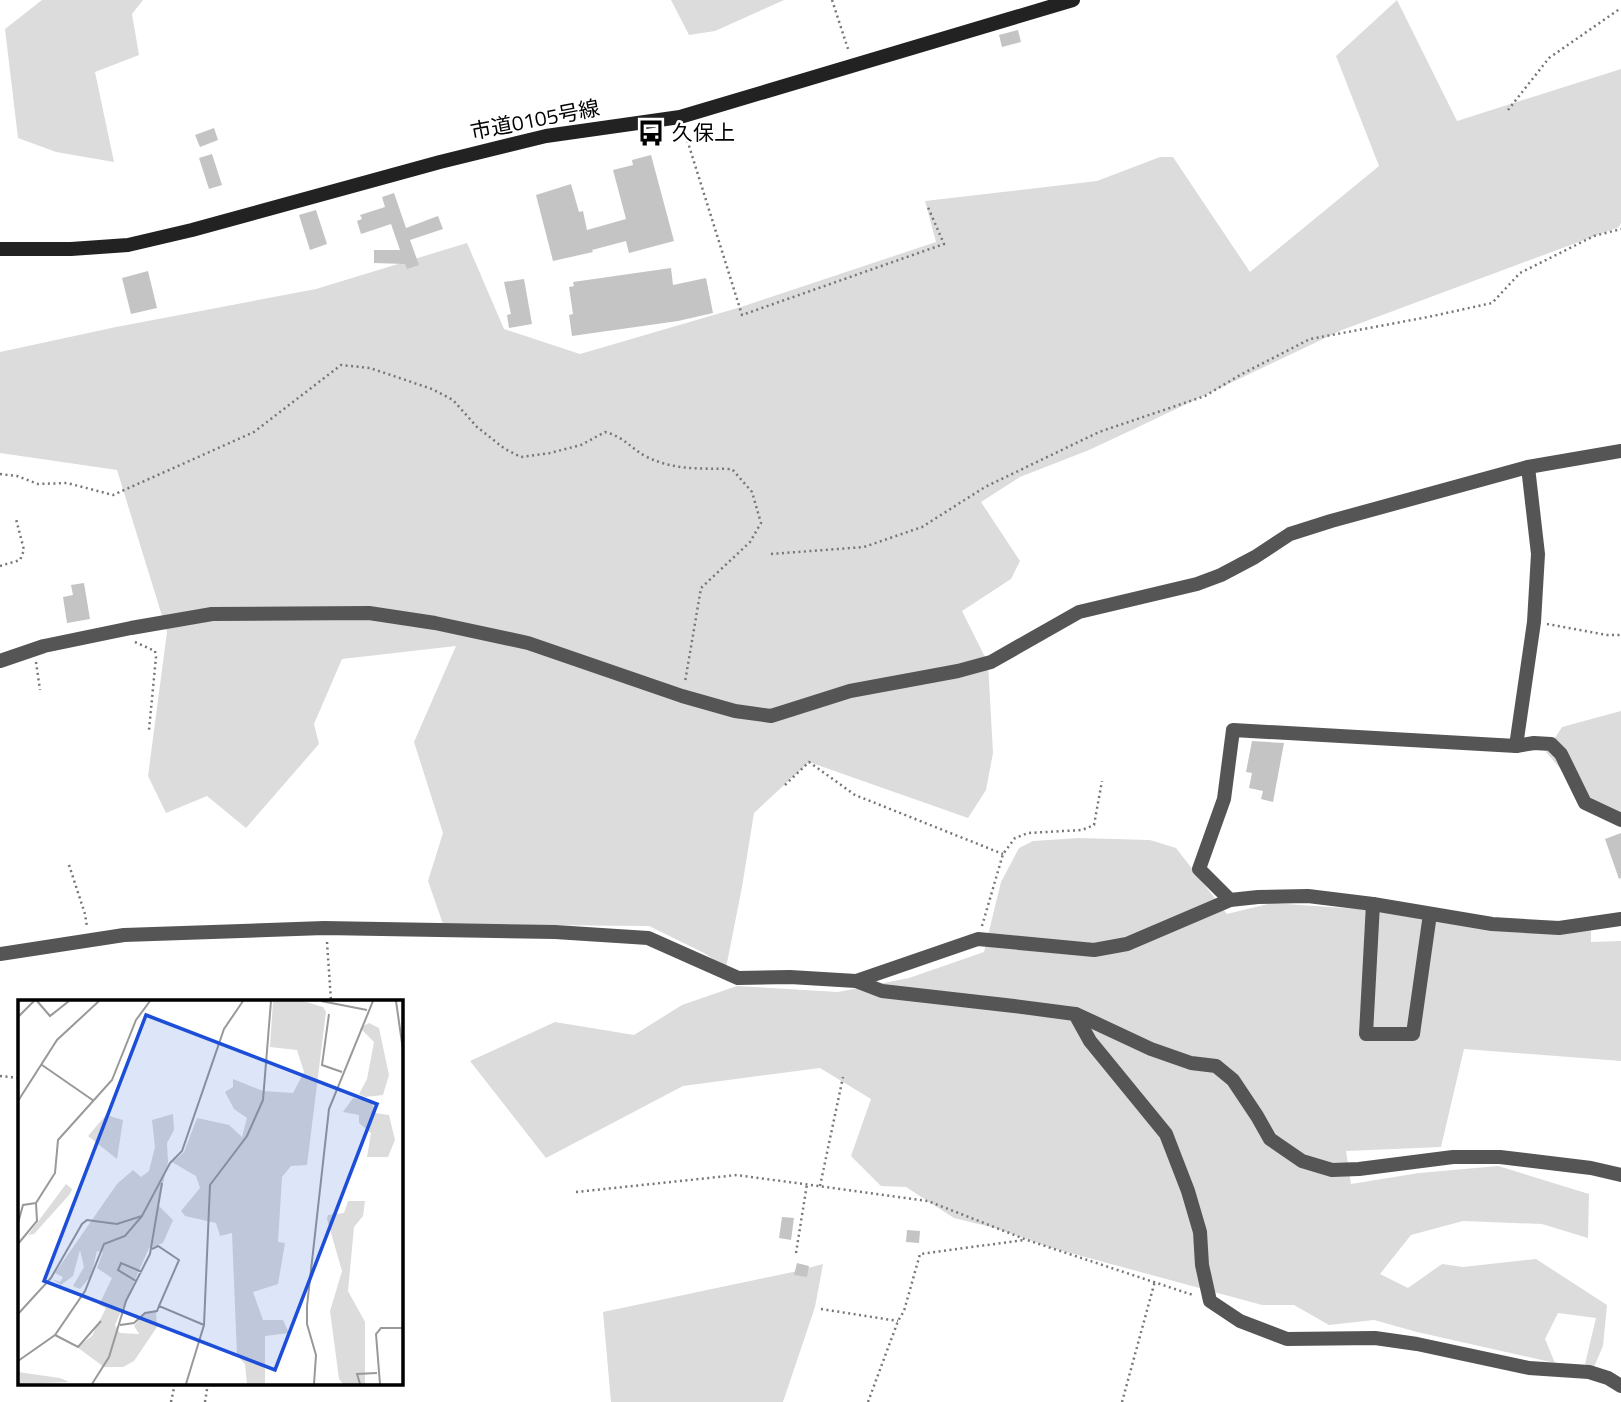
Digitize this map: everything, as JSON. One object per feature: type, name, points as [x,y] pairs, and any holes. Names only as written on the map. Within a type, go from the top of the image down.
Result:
[{"type":"street","name":"市道0105号線","points":[[0,249],[71,249],[128,244],[192,230],[533,139],[680,117],[1073,0]]},
{"type":"street","points":[[0,661],[122,629],[212,614],[369,613],[435,623],[528,643],[682,696],[734,711],[771,716],[850,691],[988,663],[1079,612],[1197,584],[1221,575],[1290,534],[1331,521],[1528,467],[1621,452]]},
{"type":"street","points":[[1516,746],[1534,622],[1538,554],[1528,467]]},
{"type":"street","points":[[1230,900],[1199,869],[1224,799],[1233,730],[1516,746],[1551,744],[1561,754],[1585,803],[1621,820]]},
{"type":"street","points":[[856,981],[978,939],[1094,950],[1127,944],[1230,900],[1258,897],[1308,896],[1492,924],[1559,928],[1621,919]]},
{"type":"street","points":[[1373,904],[1366,1034],[1413,1034],[1430,914]]},
{"type":"street","points":[[0,954],[124,935],[324,929],[555,932],[648,938],[738,978],[790,977],[856,981],[881,991],[1075,1014],[1150,1049],[1191,1063],[1216,1066],[1234,1080],[1270,1139],[1302,1161],[1332,1170],[1453,1157],[1500,1157],[1591,1168],[1621,1175]]},
{"type":"street","points":[[1075,1014],[1090,1041],[1166,1134],[1188,1191],[1200,1232],[1202,1265],[1210,1301],[1240,1321],[1287,1339],[1375,1338],[1417,1344],[1529,1368],[1589,1373],[1608,1378],[1621,1386]]},
{"type":"path","points":[[832,0],[853,65]]},
{"type":"path","points":[[1508,110],[1549,58],[1621,8]]},
{"type":"path","points":[[680,117],[742,315],[944,244],[927,205]]},
{"type":"path","points":[[771,554],[864,547],[922,527],[985,487],[1099,432],[1205,396],[1310,339],[1492,303],[1520,273],[1594,236],[1621,229]]},
{"type":"path","points":[[0,474],[17,476],[38,484],[67,483],[113,495],[254,432],[341,365],[370,368],[432,389],[453,400],[477,427],[505,449],[522,457],[581,445],[606,432],[618,435],[645,456],[675,468],[732,468],[752,492],[761,523],[750,541],[701,588],[682,696]]},
{"type":"path","points":[[0,566],[20,560],[24,550],[16,519]]},
{"type":"path","points":[[1534,622],[1621,635]]},
{"type":"path","points":[[122,629],[129,639],[155,651],[149,730]]},
{"type":"path","points":[[34,650],[40,690]]},
{"type":"path","points":[[785,785],[809,762],[855,795],[1003,854]]},
{"type":"path","points":[[978,939],[1003,854],[1015,838],[1028,833],[1082,830],[1094,825],[1102,781]]},
{"type":"path","points":[[69,865],[85,914],[88,940]]},
{"type":"path","points":[[326,932],[331,1000]]},
{"type":"path","points":[[0,1076],[18,1078]]},
{"type":"path","points":[[820,1186],[843,1077]]},
{"type":"path","points":[[576,1192],[737,1175],[928,1201],[1027,1240],[1210,1301]]},
{"type":"path","points":[[796,1252],[807,1184]]},
{"type":"path","points":[[868,1402],[898,1321],[905,1311],[920,1254],[1027,1240]]},
{"type":"path","points":[[1122,1402],[1155,1281]]},
{"type":"path","points":[[821,1309],[898,1321]]},
{"type":"path","points":[[171,1402],[175,1384]]},
{"type":"path","points":[[205,1402],[208,1384]]},
{"type":"shaded area","points":[[42,0],[143,0],[132,14],[139,55],[95,72],[114,162],[56,152],[18,138],[5,29]]},
{"type":"shaded area","points":[[671,0],[784,0],[715,31],[689,35]]},
{"type":"shaded area","points":[[1397,0],[1457,121],[1621,69],[1619,227],[1342,330],[1089,450],[1020,477],[981,502],[1020,561],[1011,579],[962,611],[988,663],[993,753],[986,790],[968,818],[809,762],[754,813],[726,968],[704,953],[649,926],[443,924],[428,881],[443,833],[414,742],[456,646],[342,659],[314,724],[319,744],[246,828],[207,796],[166,813],[148,776],[167,632],[117,470],[0,453],[0,352],[316,289],[467,243],[504,329],[580,354],[741,307],[936,242],[925,201],[1097,181],[1160,157],[1173,157],[1250,272],[1379,166],[1336,56]]},
{"type":"shaded area","points":[[1621,711],[1621,817],[1598,812],[1546,752],[1562,727]]},
{"type":"shaded area","points":[[1079,838],[1150,840],[1176,848],[1227,914],[1272,903],[1591,929],[1591,942],[1621,941],[1621,1061],[1464,1049],[1441,1147],[1346,1151],[1351,1184],[1419,1173],[1498,1166],[1589,1194],[1588,1238],[1542,1224],[1463,1221],[1411,1235],[1380,1274],[1408,1288],[1442,1264],[1463,1267],[1536,1259],[1607,1305],[1603,1346],[1594,1367],[1585,1364],[1596,1318],[1558,1313],[1545,1339],[1555,1363],[1374,1320],[1329,1325],[1294,1305],[1262,1305],[1052,1248],[995,1228],[954,1218],[906,1187],[881,1186],[851,1156],[871,1099],[820,1068],[683,1086],[546,1158],[470,1061],[555,1022],[634,1035],[682,1005],[737,986],[838,992],[909,978],[984,952],[1001,882],[1019,848],[1033,841]]},
{"type":"shaded area","points":[[823,1264],[815,1307],[783,1402],[611,1402],[603,1312]]},
{"type":"building","points":[[1018,30],[1021,42],[1002,47],[999,35]]},
{"type":"building","points":[[214,128],[218,140],[200,147],[195,135]]},
{"type":"building","points":[[212,154],[222,185],[209,189],[199,158]]},
{"type":"building","points":[[651,155],[674,241],[629,253],[626,241],[553,261],[536,195],[571,184],[579,212],[583,211],[587,230],[626,219],[613,170],[633,165],[632,160]]},
{"type":"building","points":[[394,193],[406,228],[438,216],[443,229],[410,240],[419,265],[407,269],[405,264],[374,263],[374,250],[400,250],[391,224],[361,234],[357,221],[362,219],[360,215],[385,207],[382,197]]},
{"type":"building","points":[[316,210],[327,244],[310,250],[299,215]]},
{"type":"building","points":[[671,268],[673,285],[706,278],[713,313],[678,321],[572,336],[569,315],[573,314],[569,287],[574,286],[573,282]]},
{"type":"building","points":[[148,271],[157,308],[131,314],[122,278]]},
{"type":"building","points":[[524,279],[532,324],[509,328],[507,315],[511,314],[504,282]]},
{"type":"building","points":[[84,583],[90,619],[67,623],[63,597],[73,595],[71,585]]},
{"type":"building","points":[[1252,741],[1284,743],[1273,802],[1261,799],[1263,791],[1249,788],[1252,773],[1246,772]]},
{"type":"building","points":[[1621,833],[1621,878],[1619,879],[1605,839]]},
{"type":"building","points":[[782,1217],[794,1218],[791,1240],[779,1238]]},
{"type":"building","points":[[907,1230],[920,1231],[919,1243],[906,1242]]},
{"type":"building","points":[[797,1263],[809,1266],[807,1277],[794,1275]]},
{"type":"place","name":"久保上","points":[[651,133]]}]
